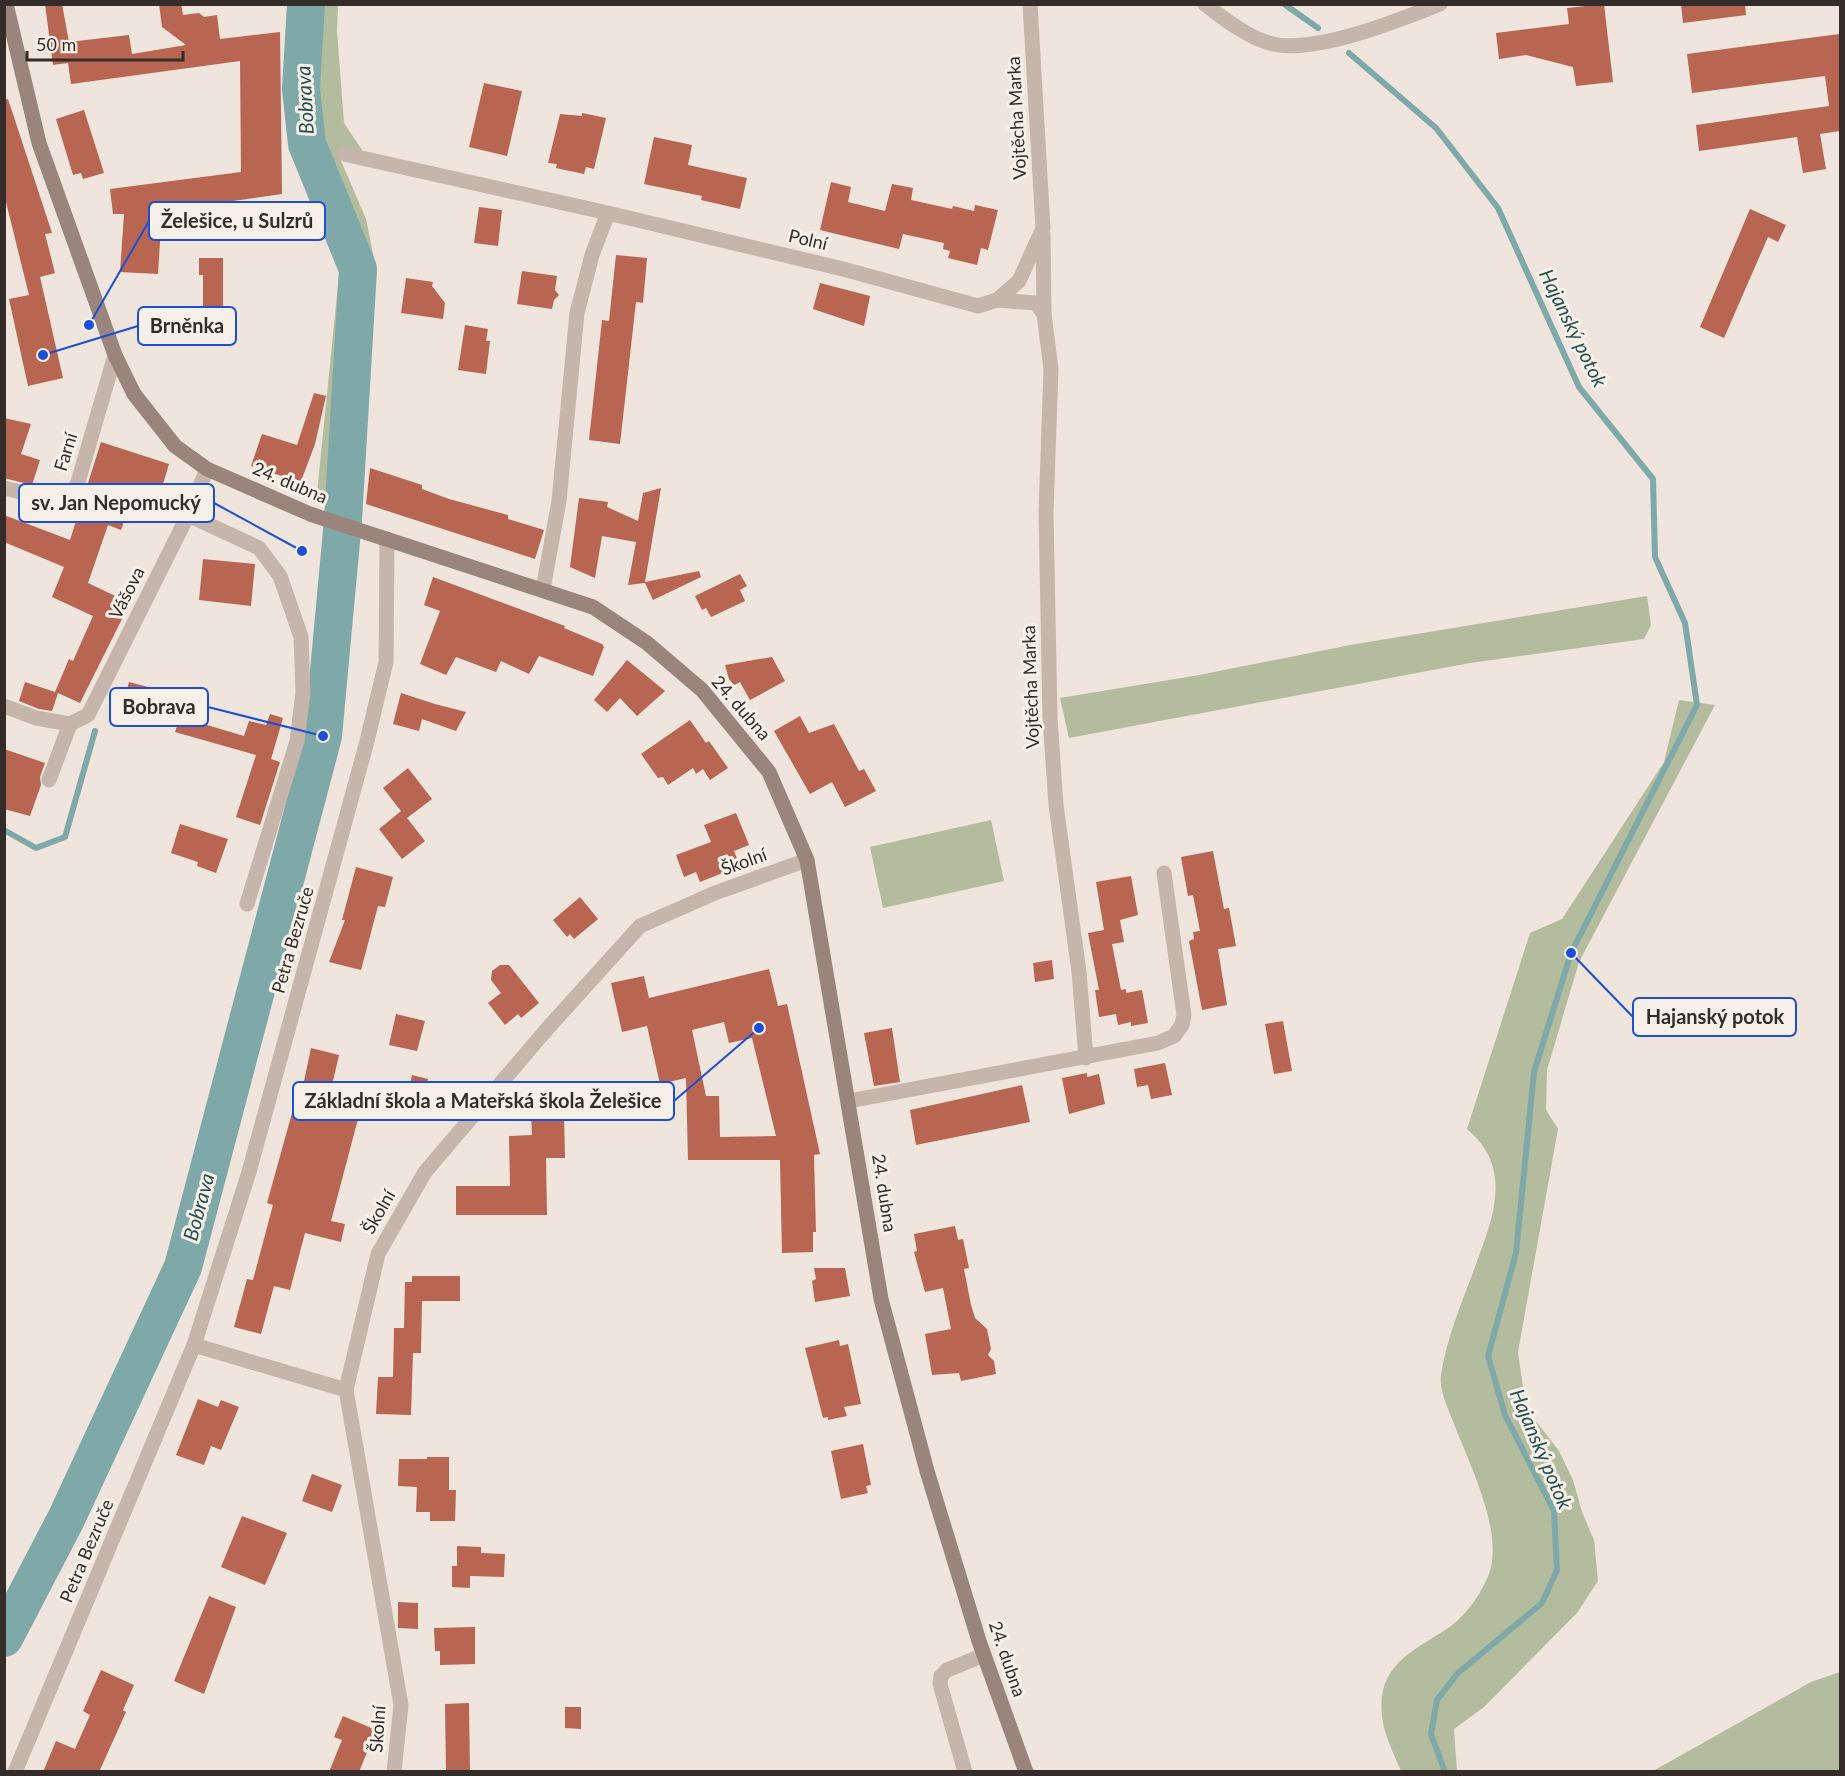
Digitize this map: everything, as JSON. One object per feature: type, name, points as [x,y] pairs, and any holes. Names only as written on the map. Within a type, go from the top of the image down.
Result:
[{"type":"main road","name":"24. dubna","points":[[6,4],[39,143],[115,355],[134,394],[175,446],[207,469],[310,514],[593,607],[647,643],[702,690],[769,772],[807,860],[881,1299],[927,1472],[984,1655],[1026,1772]]},
{"type":"street","name":"Vojtěcha Marka","points":[[1030,4],[1043,228],[1044,314],[1050,369],[1046,512],[1051,728],[1056,806],[1079,972],[1086,1058]]},
{"type":"street","points":[[1205,4],[1245,31],[1274,44],[1309,44],[1396,22],[1440,4]]},
{"type":"street","name":"Polní","points":[[344,154],[843,269],[978,306],[997,300]]},
{"type":"street","points":[[543,589],[559,501],[577,313],[592,255],[608,213]]},
{"type":"street","name":"Vojtěcha Marka","points":[[997,300],[1019,281],[1043,228]]},
{"type":"street","points":[[997,300],[1036,303],[1044,314]]},
{"type":"street","name":"Farní","points":[[4,489],[49,499],[72,494],[78,482],[115,355]]},
{"type":"street","name":"Vášova","points":[[70,724],[88,715],[188,515],[207,469]]},
{"type":"street","points":[[188,515],[259,548],[280,576],[301,637],[303,693],[297,741],[247,904]]},
{"type":"street","name":"Petra Bezruče","points":[[15,1772],[194,1346],[249,1172],[366,745],[386,662],[387,539]]},
{"type":"street","points":[[4,706],[36,718],[70,724],[49,780]]},
{"type":"street","name":"Školní","points":[[394,1772],[401,1705],[346,1390],[378,1254],[425,1172],[547,1029],[640,926],[715,893],[807,860]]},
{"type":"street","points":[[849,1101],[1086,1058],[1158,1043],[1174,1036],[1182,1025],[1184,1015],[1164,873]]},
{"type":"street","points":[[194,1346],[346,1390]]},
{"type":"street","points":[[965,1772],[940,1684],[941,1676],[958,1664],[984,1655]]},
{"type":"green space","points":[[290,5],[338,5],[337,31],[344,123],[362,150],[358,162],[339,156],[366,219],[377,273],[363,355],[353,504],[317,493],[340,265],[286,110]]},
{"type":"green space","points":[[1647,596],[1651,625],[1644,639],[1470,663],[1069,738],[1060,698],[1199,675],[1350,645]]},
{"type":"green space","points":[[1679,700],[1715,705],[1579,962],[1547,1070],[1546,1110],[1558,1129],[1518,1352],[1526,1408],[1559,1451],[1573,1480],[1582,1512],[1594,1540],[1598,1581],[1577,1613],[1484,1707],[1454,1729],[1457,1771],[1401,1771],[1383,1723],[1382,1698],[1385,1683],[1401,1660],[1451,1626],[1469,1608],[1487,1579],[1493,1554],[1492,1535],[1482,1494],[1442,1392],[1441,1380],[1450,1337],[1486,1237],[1495,1199],[1495,1180],[1491,1162],[1482,1145],[1467,1129],[1530,933],[1562,919],[1664,762]]},
{"type":"green space","points":[[991,820],[1004,881],[883,908],[870,847]]},
{"type":"green space","points":[[1840,1672],[1840,1771],[1653,1771],[1811,1682]]},
{"type":"building","points":[[45,4],[62,4],[69,42],[129,35],[132,54],[186,45],[162,27],[159,4],[181,4],[183,15],[199,13],[204,17],[217,15],[220,39],[280,32],[282,194],[162,211],[158,274],[120,272],[124,214],[113,214],[110,189],[241,172],[240,61],[71,84],[68,63],[53,65]]},
{"type":"building","points":[[1604,4],[1613,82],[1576,86],[1573,67],[1526,55],[1499,59],[1496,33],[1569,24],[1567,8]]},
{"type":"building","points":[[1681,4],[1745,4],[1746,15],[1683,23]]},
{"type":"building","points":[[1840,34],[1840,131],[1820,134],[1826,169],[1803,173],[1797,137],[1699,151],[1696,125],[1829,106],[1825,76],[1692,93],[1687,54]]},
{"type":"building","points":[[484,83],[522,91],[507,156],[469,147]]},
{"type":"building","points":[[8,99],[52,233],[45,234],[55,273],[40,277],[63,378],[28,386],[9,299],[29,295],[4,194],[4,100]]},
{"type":"building","points":[[84,110],[104,173],[83,179],[81,173],[73,175],[56,119]]},
{"type":"building","points":[[582,113],[606,118],[594,169],[586,167],[584,174],[556,168],[557,164],[548,163],[560,114],[582,116]]},
{"type":"building","points":[[654,137],[692,145],[688,165],[747,178],[740,209],[701,200],[702,196],[644,184]]},
{"type":"building","points":[[831,182],[851,187],[848,202],[885,211],[892,184],[913,188],[911,200],[952,209],[953,206],[974,211],[975,205],[998,210],[988,250],[981,248],[977,265],[948,258],[950,251],[943,249],[944,243],[903,234],[899,249],[820,230]]},
{"type":"building","points":[[479,207],[502,210],[498,246],[474,243]]},
{"type":"building","points":[[1750,209],[1786,225],[1778,242],[1768,237],[1724,338],[1700,327]]},
{"type":"building","points":[[616,255],[647,258],[643,303],[636,302],[620,444],[589,440],[602,320],[609,321]]},
{"type":"building","points":[[199,258],[223,258],[223,334],[176,334],[177,318],[203,318],[203,275],[199,275]]},
{"type":"building","points":[[522,271],[557,276],[555,290],[559,295],[554,300],[552,309],[517,304]]},
{"type":"building","points":[[406,278],[433,282],[432,286],[445,303],[443,319],[401,313]]},
{"type":"building","points":[[820,283],[870,296],[864,326],[813,309]]},
{"type":"building","points":[[465,325],[488,329],[486,341],[490,341],[486,374],[458,370]]},
{"type":"building","points":[[314,393],[326,396],[315,444],[297,492],[285,488],[288,478],[251,466],[262,434],[297,445]]},
{"type":"building","points":[[4,418],[31,424],[21,454],[40,460],[32,485],[4,478]]},
{"type":"building","points":[[101,442],[169,464],[163,484],[164,497],[137,486],[121,530],[108,525],[88,583],[130,603],[80,703],[58,693],[52,711],[39,709],[19,701],[25,682],[55,692],[69,659],[73,661],[93,616],[52,597],[64,567],[4,542],[4,515],[70,540]]},
{"type":"building","points":[[370,468],[422,485],[422,489],[449,499],[508,515],[508,519],[544,530],[535,559],[366,504]]},
{"type":"building","points":[[661,488],[645,582],[699,571],[701,577],[653,600],[645,583],[628,585],[636,542],[602,536],[595,578],[570,567],[579,498],[608,502],[607,507],[638,521],[643,493]]},
{"type":"building","points":[[203,559],[255,564],[251,606],[199,600]]},
{"type":"building","points":[[740,574],[747,586],[740,590],[745,601],[711,617],[706,608],[702,610],[695,596]]},
{"type":"building","points":[[433,577],[565,626],[564,628],[602,644],[604,647],[593,676],[539,656],[529,674],[501,661],[496,672],[456,657],[446,675],[420,664],[440,611],[424,605]]},
{"type":"building","points":[[772,657],[785,681],[750,700],[740,682],[734,685],[729,679],[725,665]]},
{"type":"building","points":[[627,660],[665,691],[637,716],[620,698],[607,712],[594,700]]},
{"type":"building","points":[[129,682],[148,687],[141,712],[122,707]]},
{"type":"building","points":[[401,693],[466,712],[456,731],[422,719],[419,731],[393,724]]},
{"type":"building","points":[[270,714],[283,718],[271,759],[280,762],[260,825],[236,817],[256,755],[175,732],[180,717],[244,736],[249,721],[266,725]]},
{"type":"building","points":[[800,716],[809,733],[834,724],[859,771],[864,769],[876,791],[845,807],[832,782],[810,794],[774,731]]},
{"type":"building","points":[[690,720],[706,743],[709,741],[728,768],[710,780],[703,769],[696,774],[693,768],[668,785],[663,777],[658,778],[641,754]]},
{"type":"building","points":[[4,749],[45,763],[40,777],[41,785],[30,816],[4,809]]},
{"type":"building","points":[[408,768],[432,799],[407,818],[425,841],[402,859],[379,829],[401,811],[383,788]]},
{"type":"building","points":[[736,813],[749,845],[734,851],[740,866],[700,882],[696,872],[684,877],[676,855],[711,842],[704,825]]},
{"type":"building","points":[[180,824],[228,839],[216,873],[197,866],[198,862],[171,853]]},
{"type":"building","points":[[1213,851],[1224,909],[1229,908],[1236,946],[1218,949],[1227,1005],[1202,1010],[1189,941],[1194,939],[1193,932],[1200,931],[1193,895],[1188,896],[1181,857]]},
{"type":"building","points":[[356,867],[393,877],[385,907],[378,906],[361,970],[329,962],[345,920],[342,920]]},
{"type":"building","points":[[1131,876],[1138,915],[1120,920],[1124,942],[1112,944],[1121,990],[1126,989],[1126,993],[1142,990],[1148,1023],[1131,1026],[1131,1022],[1118,1025],[1116,1014],[1099,1017],[1095,990],[1099,990],[1088,933],[1104,930],[1096,882]]},
{"type":"building","points":[[580,897],[598,919],[574,939],[570,934],[567,937],[553,920]]},
{"type":"building","points":[[1052,960],[1054,979],[1035,982],[1033,963]]},
{"type":"building","points":[[500,965],[509,965],[539,1003],[521,1018],[518,1014],[505,1025],[488,1003],[501,993],[491,980],[492,971]]},
{"type":"building","points":[[769,969],[778,1006],[787,1004],[820,1154],[814,1155],[816,1232],[813,1232],[813,1252],[782,1253],[780,1160],[688,1160],[686,1078],[660,1084],[647,1026],[622,1032],[611,983],[644,976],[649,998]],"holes":[[[724,1022],[729,1043],[752,1038],[776,1136],[720,1137],[719,1096],[706,1096],[692,1030]]]},
{"type":"building","points":[[396,1014],[425,1021],[417,1051],[389,1045]]},
{"type":"building","points":[[1283,1021],[1292,1071],[1274,1074],[1265,1024]]},
{"type":"building","points":[[892,1028],[900,1082],[874,1086],[864,1033]]},
{"type":"building","points":[[311,1048],[339,1055],[326,1111],[358,1119],[331,1221],[345,1224],[341,1242],[305,1233],[290,1290],[274,1286],[261,1334],[234,1327],[247,1279],[253,1280],[273,1205],[267,1203],[292,1113],[297,1114]]},
{"type":"building","points":[[1165,1063],[1172,1095],[1151,1099],[1148,1085],[1137,1087],[1134,1069]]},
{"type":"building","points":[[1087,1073],[1087,1077],[1099,1074],[1105,1104],[1069,1114],[1062,1078]]},
{"type":"building","points":[[412,1075],[428,1079],[424,1097],[408,1093]]},
{"type":"building","points":[[1022,1085],[1030,1122],[916,1145],[910,1110]]},
{"type":"building","points":[[564,1111],[565,1158],[546,1158],[547,1215],[456,1215],[456,1186],[510,1186],[509,1136],[532,1135],[531,1112]]},
{"type":"building","points":[[955,1226],[958,1240],[963,1239],[969,1268],[964,1269],[971,1305],[975,1318],[987,1329],[991,1349],[988,1355],[994,1361],[996,1374],[961,1381],[959,1373],[932,1375],[925,1334],[951,1329],[943,1288],[925,1292],[914,1252],[917,1251],[914,1234]]},
{"type":"building","points":[[814,1268],[845,1268],[850,1296],[815,1302],[812,1281],[816,1279]]},
{"type":"building","points":[[412,1276],[460,1276],[460,1301],[422,1301],[421,1353],[413,1353],[411,1415],[376,1414],[378,1377],[393,1377],[394,1328],[404,1328],[405,1282],[412,1282]]},
{"type":"building","points":[[839,1340],[840,1346],[848,1344],[861,1404],[844,1407],[847,1416],[828,1420],[828,1417],[823,1418],[805,1348]]},
{"type":"building","points":[[198,1399],[218,1407],[221,1400],[239,1407],[221,1450],[211,1446],[204,1465],[176,1455]]},
{"type":"building","points":[[863,1444],[871,1485],[866,1486],[868,1493],[841,1499],[831,1451]]},
{"type":"building","points":[[427,1457],[449,1457],[449,1490],[456,1490],[455,1521],[430,1521],[430,1512],[416,1512],[417,1487],[398,1486],[399,1459],[427,1459]]},
{"type":"building","points":[[312,1474],[342,1485],[332,1512],[302,1501]]},
{"type":"building","points":[[242,1516],[287,1533],[265,1585],[221,1567]]},
{"type":"building","points":[[457,1546],[481,1547],[481,1553],[505,1554],[504,1577],[470,1576],[470,1588],[452,1587],[452,1566],[457,1566]]},
{"type":"building","points":[[209,1596],[236,1607],[204,1694],[174,1681]]},
{"type":"building","points":[[398,1602],[418,1603],[418,1629],[398,1628]]},
{"type":"building","points":[[475,1627],[475,1664],[440,1665],[440,1651],[435,1651],[434,1628]]},
{"type":"building","points":[[101,1670],[134,1685],[123,1710],[126,1712],[99,1772],[43,1772],[56,1741],[75,1749],[90,1715],[83,1711]]},
{"type":"building","points":[[469,1703],[470,1772],[446,1772],[445,1704]]},
{"type":"building","points":[[565,1707],[581,1707],[581,1729],[565,1728]]},
{"type":"building","points":[[343,1716],[376,1730],[359,1772],[329,1772],[342,1740],[334,1737]]},
{"type":"waterway","name":"Bobrava","points":[[4,1638],[66,1519],[183,1267],[323,736],[343,520],[358,269],[307,144],[301,89],[306,4]]},
{"type":"waterway","name":"Hajanský potok","points":[[1284,4],[1318,28]]},
{"type":"waterway","name":"Hajanský potok","points":[[1349,53],[1436,128],[1498,208],[1579,387],[1653,479],[1655,557],[1685,623],[1697,705],[1571,953],[1534,1072],[1516,1253],[1488,1356],[1505,1415],[1554,1511],[1557,1570],[1542,1603],[1457,1674],[1437,1700],[1431,1734],[1445,1772]]},
{"type":"waterway","points":[[4,830],[36,848],[65,837],[95,731]]},
{"type":"place","name":"Želešice, u Sulzrů","points":[[89,325]]},
{"type":"place","name":"Brněnka","points":[[43,355]]},
{"type":"place","name":"sv. Jan Nepomucký","points":[[302,551]]},
{"type":"place","name":"Bobrava","points":[[323,736]]},
{"type":"place","name":"Hajanský potok","points":[[1571,953]]},
{"type":"place","name":"Základní škola a Mateřská škola Želešice","points":[[759,1028]]}]
